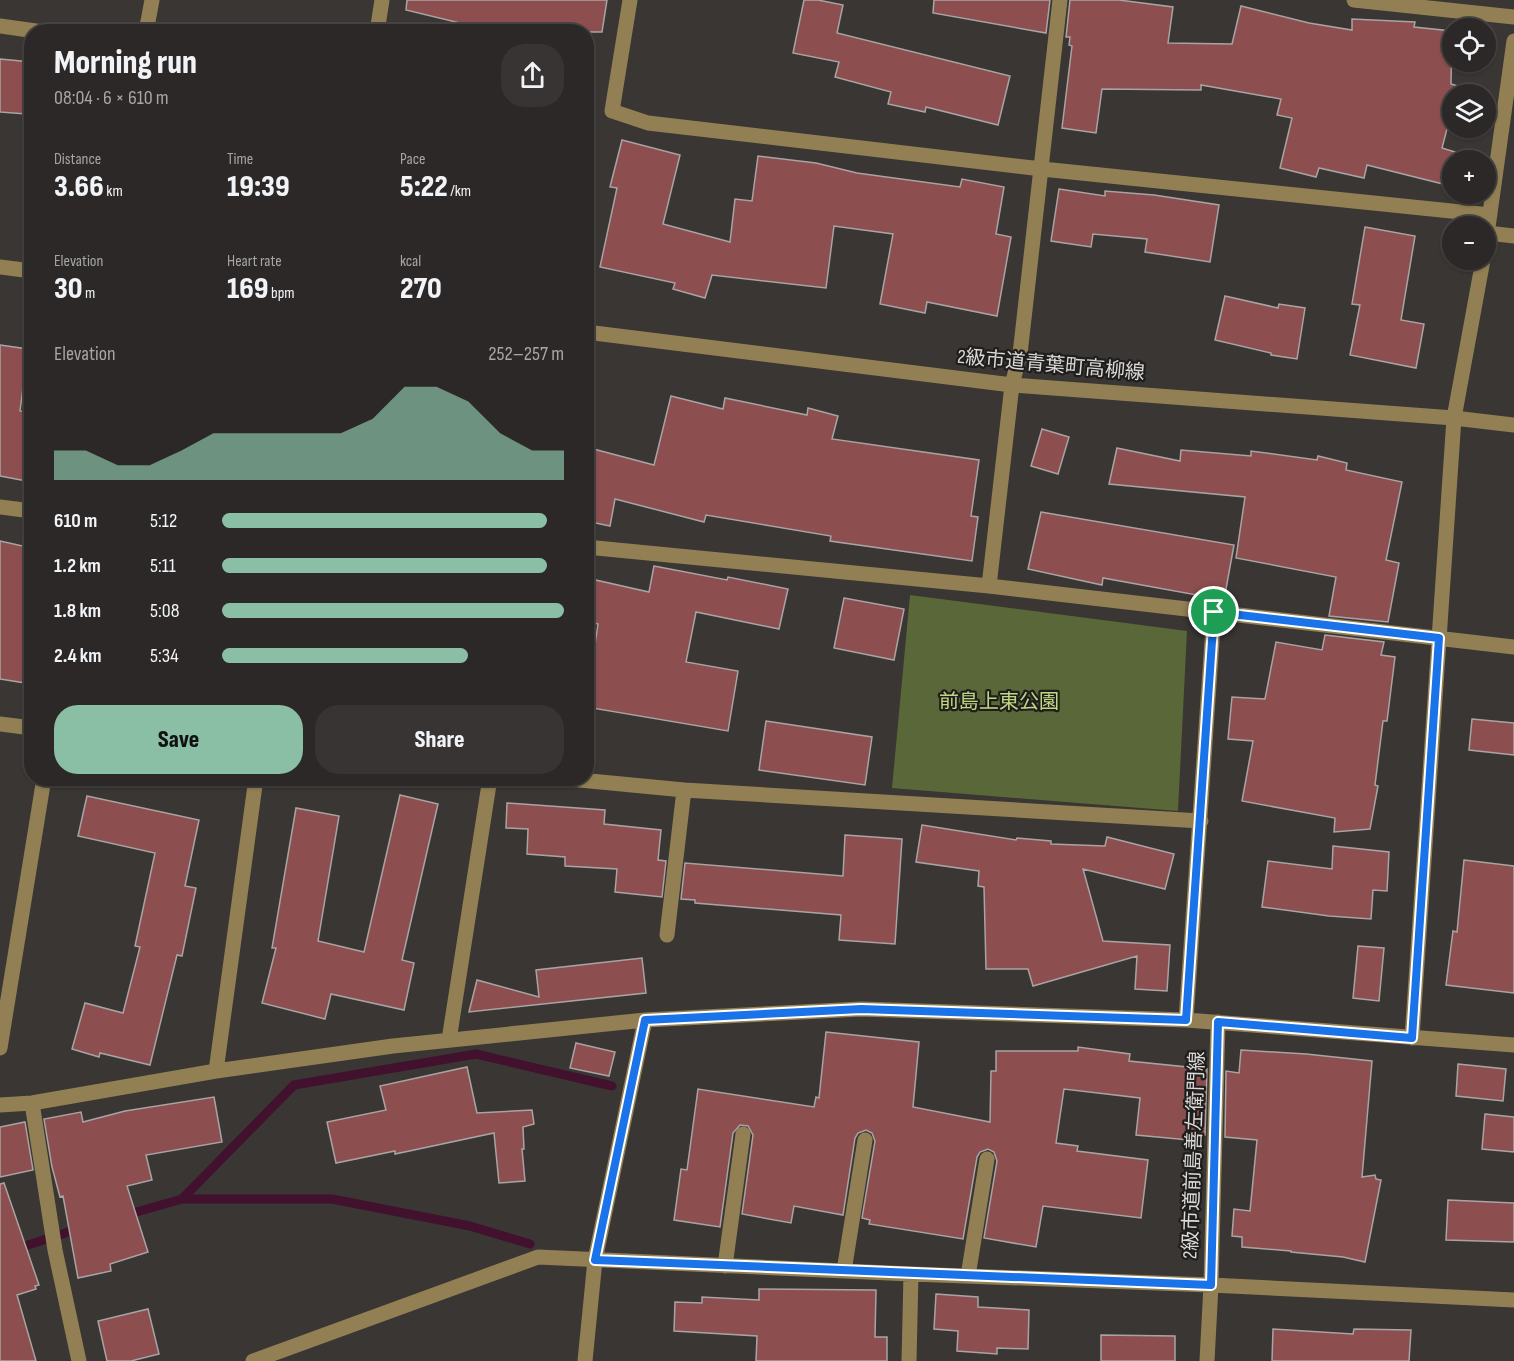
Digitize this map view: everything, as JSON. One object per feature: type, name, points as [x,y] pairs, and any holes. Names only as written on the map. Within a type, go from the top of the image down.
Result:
[{"type":"street","points":[[148,24],[152,0]]},
{"type":"street","points":[[378,24],[382,0]]},
{"type":"street","points":[[630,0],[612,111],[648,123],[1042,169],[1490,214],[1514,41]]},
{"type":"street","points":[[989,586],[1012,385],[1020,354],[1060,0]]},
{"type":"street","points":[[1354,0],[1514,17]]},
{"type":"street","points":[[0,26],[24,29]]},
{"type":"street","points":[[1496,239],[1514,236]]},
{"type":"street","points":[[0,267],[24,270]]},
{"type":"street","points":[[1412,1038],[1454,418],[1481,270]]},
{"type":"street","name":"2級市道青葉町高柳線","points":[[594,333],[1012,385],[1454,418],[1514,425]]},
{"type":"street","points":[[0,507],[24,510]]},
{"type":"street","points":[[594,548],[989,586],[1514,647]]},
{"type":"street","points":[[1186,1020],[1214,612]]},
{"type":"street","points":[[0,724],[24,727]]},
{"type":"street","points":[[594,781],[684,790],[1201,821]]},
{"type":"street","points":[[0,1048],[7,957],[42,786]]},
{"type":"street","points":[[216,1071],[255,786]]},
{"type":"street","points":[[448,1040],[489,786]]},
{"type":"street","points":[[667,935],[684,790]]},
{"type":"street","points":[[0,1105],[32,1103],[216,1071],[448,1040],[645,1020],[861,1009],[1186,1020],[1514,1045]]},
{"type":"street","points":[[585,1361],[595,1260],[645,1020]]},
{"type":"street","name":"2級市道前島善左衛門線","points":[[1207,1361],[1218,1022]]},
{"type":"street","points":[[32,1103],[55,1250],[80,1361]]},
{"type":"street","points":[[725,1266],[743,1134]]},
{"type":"street","points":[[844,1271],[865,1140]]},
{"type":"street","points":[[968,1276],[987,1159]]},
{"type":"street","points":[[252,1361],[538,1257],[1514,1300]]},
{"type":"street","points":[[909,1361],[911,1274]]},
{"type":"green space","name":"前島上東公園","points":[[910,595],[1187,631],[1178,811],[892,788]]},
{"type":"building","points":[[407,0],[607,0],[602,32],[594,32],[594,24],[464,24],[406,10]]},
{"type":"building","points":[[804,0],[843,5],[837,33],[1010,76],[998,125],[926,107],[925,112],[888,104],[891,92],[835,77],[839,62],[793,53]]},
{"type":"building","points":[[934,0],[1050,0],[1046,33],[933,13]]},
{"type":"building","points":[[1070,0],[1119,0],[1173,7],[1168,43],[1232,44],[1241,6],[1309,23],[1352,30],[1352,19],[1415,22],[1414,27],[1442,30],[1442,72],[1451,72],[1451,84],[1442,84],[1442,138],[1445,138],[1442,148],[1448,150],[1442,150],[1442,184],[1367,165],[1364,178],[1319,168],[1316,177],[1280,168],[1292,118],[1277,115],[1281,99],[1201,85],[1201,90],[1102,89],[1096,133],[1062,128],[1072,46],[1069,45],[1070,37],[1066,37]]},
{"type":"building","points":[[0,59],[24,61],[24,114],[0,112]]},
{"type":"building","points":[[622,140],[680,155],[663,224],[730,242],[735,199],[752,201],[758,156],[816,163],[857,173],[960,187],[962,179],[1004,187],[996,234],[1011,237],[997,316],[927,302],[925,313],[880,304],[893,234],[834,226],[826,288],[712,275],[705,298],[673,289],[675,283],[600,267],[617,188],[610,187]]},
{"type":"building","points":[[1059,189],[1105,196],[1105,191],[1154,195],[1219,205],[1210,262],[1145,252],[1147,239],[1093,234],[1091,247],[1051,241]]},
{"type":"building","points":[[1365,227],[1415,236],[1401,320],[1424,324],[1416,368],[1350,355],[1360,305],[1352,304]]},
{"type":"building","points":[[1225,296],[1278,308],[1279,304],[1305,308],[1297,359],[1271,355],[1271,353],[1215,340]]},
{"type":"building","points":[[0,345],[24,348],[24,380],[20,411],[24,412],[24,480],[0,476]]},
{"type":"building","points":[[671,396],[723,409],[725,398],[807,415],[808,408],[838,416],[832,439],[979,460],[971,516],[978,517],[972,561],[830,541],[831,536],[706,515],[704,522],[615,499],[610,526],[594,523],[594,449],[654,465]]},
{"type":"building","points":[[1042,429],[1069,437],[1058,474],[1031,466]]},
{"type":"building","points":[[1117,448],[1180,461],[1181,450],[1251,456],[1251,451],[1317,460],[1318,456],[1347,463],[1346,470],[1402,482],[1386,560],[1399,563],[1388,622],[1329,616],[1336,577],[1236,558],[1245,497],[1109,484]]},
{"type":"building","points":[[1041,512],[1234,545],[1224,600],[1103,578],[1102,585],[1028,569]]},
{"type":"building","points":[[0,541],[24,546],[24,683],[0,679]]},
{"type":"building","points":[[654,566],[788,589],[779,629],[696,612],[686,662],[738,671],[728,731],[594,708],[594,652],[598,624],[594,623],[594,580],[649,592]]},
{"type":"building","points":[[844,598],[904,609],[894,660],[834,648]]},
{"type":"building","points":[[1325,635],[1384,642],[1381,655],[1395,657],[1387,721],[1383,721],[1375,785],[1378,786],[1370,829],[1334,832],[1335,818],[1242,801],[1253,741],[1228,739],[1232,697],[1265,699],[1276,642],[1322,650]]},
{"type":"building","points":[[1472,719],[1514,723],[1514,755],[1469,750]]},
{"type":"building","points":[[766,721],[872,737],[865,785],[759,770]]},
{"type":"building","points":[[400,795],[438,804],[402,960],[414,963],[404,1010],[331,994],[325,1019],[262,1003],[276,948],[272,948],[296,808],[339,816],[318,941],[364,952]]},
{"type":"building","points":[[87,796],[199,820],[185,886],[196,888],[182,956],[177,955],[150,1065],[100,1053],[99,1057],[72,1049],[85,1003],[123,1013],[140,947],[135,946],[155,853],[78,836]]},
{"type":"building","points":[[507,803],[605,810],[604,824],[661,830],[658,860],[666,861],[662,897],[615,892],[617,869],[565,866],[565,857],[527,854],[528,829],[506,828]]},
{"type":"building","points":[[922,825],[1016,840],[1017,838],[1051,841],[1051,844],[1105,846],[1107,837],[1174,854],[1165,889],[1083,869],[1103,941],[1170,945],[1167,991],[1135,989],[1137,956],[1033,986],[1028,969],[986,969],[984,887],[978,886],[979,871],[916,862]]},
{"type":"building","points":[[845,835],[902,839],[895,944],[839,940],[841,915],[695,903],[695,900],[681,899],[685,863],[843,876]]},
{"type":"building","points":[[1333,846],[1389,852],[1387,891],[1373,890],[1371,919],[1262,907],[1268,861],[1332,869]]},
{"type":"building","points":[[1464,860],[1514,866],[1514,993],[1446,985],[1453,931],[1457,932]]},
{"type":"building","points":[[1358,946],[1384,948],[1379,1001],[1353,998]]},
{"type":"building","points":[[642,958],[646,993],[469,1012],[477,980],[539,997],[536,970]]},
{"type":"building","points":[[826,1032],[919,1042],[913,1107],[990,1122],[991,1071],[996,1071],[996,1051],[1078,1051],[1078,1047],[1130,1054],[1129,1061],[1207,1069],[1205,1135],[1190,1134],[1189,1140],[1136,1135],[1140,1098],[1064,1089],[1056,1143],[1078,1146],[1077,1151],[1148,1160],[1141,1218],[1043,1206],[1036,1247],[984,1238],[997,1161],[994,1152],[988,1149],[980,1152],[977,1157],[963,1239],[869,1224],[870,1220],[862,1218],[875,1141],[872,1133],[866,1130],[858,1133],[855,1138],[843,1215],[794,1206],[791,1223],[742,1214],[753,1135],[748,1126],[740,1125],[733,1133],[720,1227],[674,1220],[681,1169],[687,1170],[698,1089],[814,1107],[816,1097],[819,1098]]},
{"type":"building","points":[[576,1043],[615,1052],[609,1076],[570,1068]]},
{"type":"building","points":[[1241,1050],[1372,1061],[1362,1177],[1375,1175],[1376,1179],[1381,1180],[1365,1262],[1343,1257],[1242,1247],[1242,1237],[1232,1236],[1234,1209],[1250,1211],[1257,1140],[1225,1137],[1226,1071],[1239,1073]]},
{"type":"building","points":[[1458,1064],[1506,1069],[1503,1101],[1456,1096]]},
{"type":"building","points":[[467,1067],[477,1113],[532,1110],[534,1124],[523,1127],[524,1149],[522,1149],[525,1181],[499,1183],[494,1133],[395,1154],[395,1151],[336,1163],[327,1122],[386,1110],[380,1086]]},
{"type":"building","points":[[214,1097],[222,1142],[146,1155],[152,1180],[127,1186],[148,1252],[110,1264],[111,1271],[78,1278],[63,1196],[60,1197],[52,1167],[44,1119],[81,1112],[83,1122],[125,1111]]},
{"type":"building","points":[[1485,1114],[1514,1117],[1514,1152],[1482,1149]]},
{"type":"building","points":[[25,1122],[33,1170],[0,1177],[0,1127]]},
{"type":"building","points":[[4,1183],[39,1285],[35,1286],[36,1289],[17,1295],[36,1361],[0,1361],[0,1184]]},
{"type":"building","points":[[1448,1200],[1514,1203],[1514,1242],[1446,1240]]},
{"type":"building","points":[[759,1289],[876,1290],[875,1337],[887,1337],[887,1361],[756,1361],[757,1336],[674,1331],[675,1302],[702,1303],[702,1297],[759,1300]]},
{"type":"building","points":[[936,1294],[978,1297],[978,1307],[1029,1310],[1028,1349],[997,1348],[997,1354],[957,1351],[958,1331],[934,1329]]},
{"type":"building","points":[[148,1309],[159,1354],[131,1361],[107,1361],[98,1321]]},
{"type":"building","points":[[1273,1329],[1353,1334],[1354,1329],[1411,1330],[1409,1361],[1272,1361]]},
{"type":"building","points":[[1101,1335],[1175,1336],[1175,1361],[1101,1361]]},
{"type":"waterway","points":[[182,1199],[294,1085],[476,1054],[612,1086]]},
{"type":"waterway","points":[[126,1215],[182,1199],[332,1199],[470,1226],[530,1244]]},
{"type":"waterway","points":[[0,1254],[81,1228]]},
{"type":"route","points":[[1214,612],[1439,638],[1412,1038],[1218,1022],[1211,1285],[595,1260],[645,1020],[861,1009],[1186,1020],[1214,612]]}]
